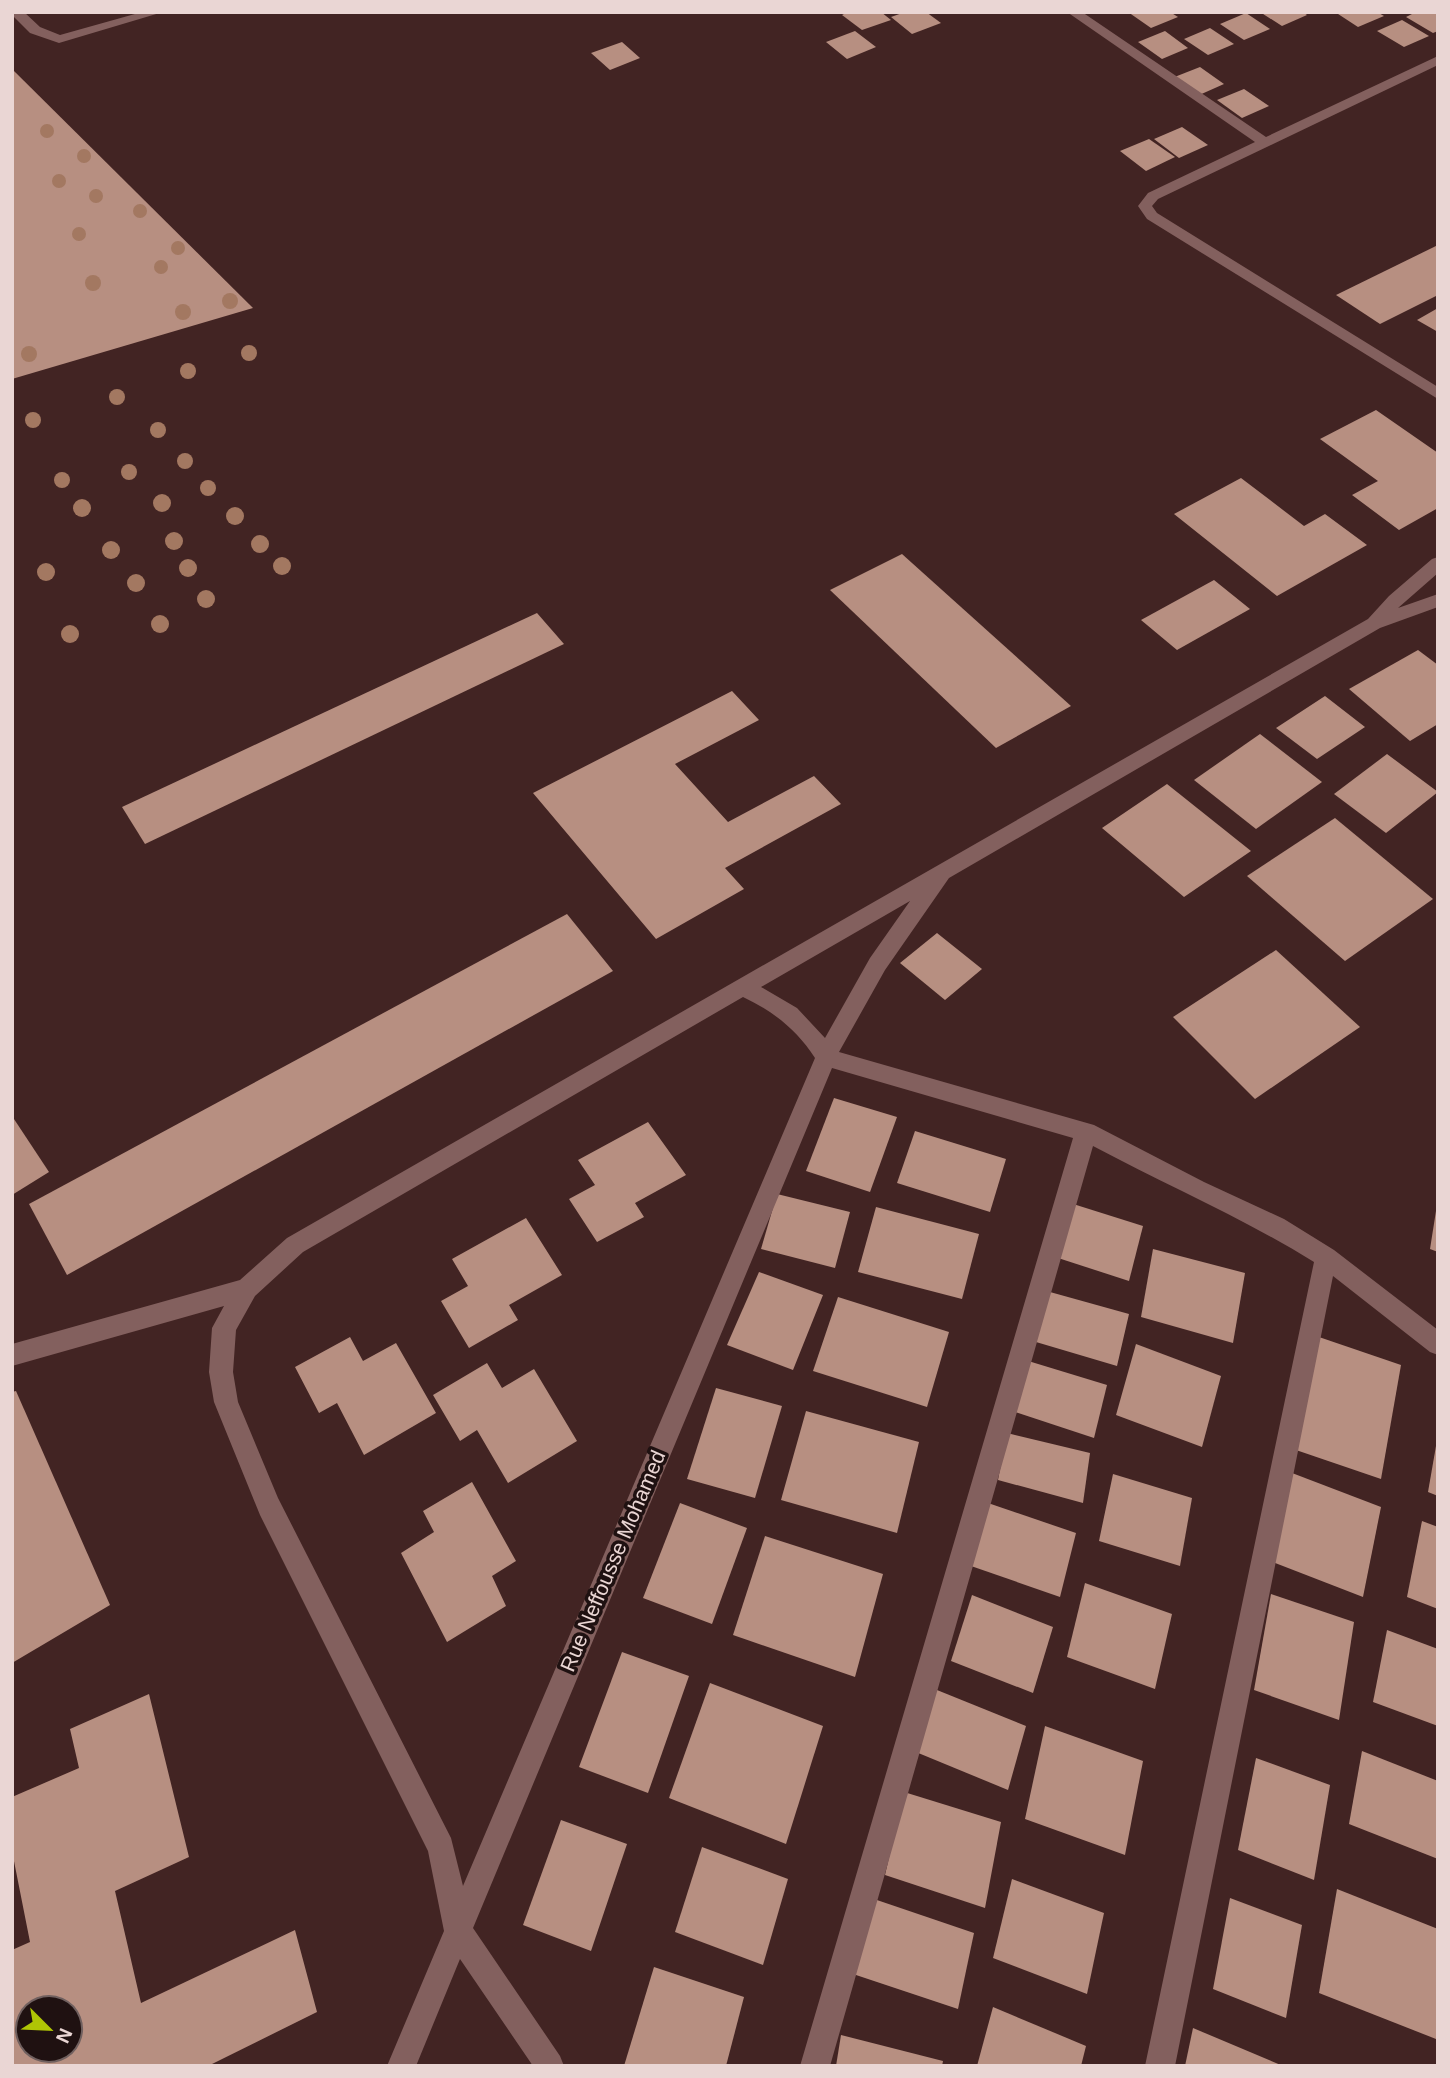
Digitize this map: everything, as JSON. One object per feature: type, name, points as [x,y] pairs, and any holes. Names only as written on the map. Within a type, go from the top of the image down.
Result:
[{"type":"street","points":[[16,12],[35,30],[59,39],[157,12]]},
{"type":"street","points":[[1073,12],[1265,143]]},
{"type":"street","points":[[1438,60],[1153,196],[1145,206],[1152,216],[1438,394]]},
{"type":"street","points":[[1374,624],[1395,600],[1438,563]]},
{"type":"street","points":[[550,2066],[458,1931],[441,1847],[269,1506],[226,1402],[221,1372],[224,1328],[247,1289],[295,1245],[740,987],[1374,624],[1438,600]]},
{"type":"street","name":"Rue Neffousse Mohamed","points":[[401,2066],[827,1057],[862,987],[895,934],[948,867]]},
{"type":"street","points":[[740,987],[762,996],[791,1014],[815,1038],[827,1057],[1086,1132],[1196,1189],[1276,1226],[1326,1257],[1394,1313],[1438,1344]]},
{"type":"street","points":[[815,2066],[1086,1132]]},
{"type":"street","points":[[1160,2066],[1326,1257]]},
{"type":"street","points":[[12,1355],[247,1289]]},
{"type":"building","points":[[848,12],[881,12],[891,20],[862,30],[842,15]]},
{"type":"building","points":[[905,12],[926,12],[941,23],[912,34],[891,17]]},
{"type":"building","points":[[1128,12],[1170,12],[1178,17],[1151,28]]},
{"type":"building","points":[[1260,12],[1303,12],[1307,15],[1282,26]]},
{"type":"building","points":[[1335,12],[1377,12],[1384,16],[1358,27]]},
{"type":"building","points":[[1416,12],[1438,12],[1438,31],[1433,33],[1406,17]]},
{"type":"building","points":[[1246,13],[1270,29],[1244,40],[1220,24]]},
{"type":"building","points":[[1402,20],[1429,36],[1404,47],[1377,31]]},
{"type":"building","points":[[1210,28],[1234,44],[1208,55],[1184,39]]},
{"type":"building","points":[[855,31],[876,47],[847,59],[826,42]]},
{"type":"building","points":[[1165,31],[1188,48],[1162,59],[1138,42]]},
{"type":"building","points":[[622,42],[640,58],[610,70],[591,53]]},
{"type":"building","points":[[1200,67],[1224,84],[1197,96],[1172,78]]},
{"type":"building","points":[[12,69],[253,308],[12,379]]},
{"type":"building","points":[[1244,89],[1269,106],[1242,118],[1217,100]]},
{"type":"building","points":[[1182,127],[1208,145],[1179,158],[1154,139]]},
{"type":"building","points":[[1149,139],[1175,157],[1146,171],[1120,151]]},
{"type":"building","points":[[1438,245],[1438,295],[1380,324],[1336,295]]},
{"type":"building","points":[[1438,308],[1438,332],[1417,320]]},
{"type":"building","points":[[1376,410],[1438,453],[1438,508],[1399,530],[1352,495],[1378,481],[1320,439]]},
{"type":"building","points":[[1241,478],[1304,526],[1325,514],[1367,545],[1277,596],[1174,514]]},
{"type":"building","points":[[902,554],[1071,706],[996,748],[830,590]]},
{"type":"building","points":[[1214,580],[1250,609],[1177,650],[1141,620]]},
{"type":"building","points":[[537,613],[564,644],[145,844],[122,807]]},
{"type":"building","points":[[1418,650],[1438,665],[1438,724],[1410,741],[1349,689]]},
{"type":"building","points":[[732,691],[759,720],[675,764],[728,822],[814,776],[841,804],[725,868],[744,889],[656,939],[533,793]]},
{"type":"building","points":[[1325,696],[1365,727],[1317,759],[1276,728]]},
{"type":"building","points":[[1260,734],[1322,782],[1256,829],[1194,780]]},
{"type":"building","points":[[1387,754],[1438,792],[1386,833],[1334,794]]},
{"type":"building","points":[[1167,784],[1251,851],[1184,897],[1102,828]]},
{"type":"building","points":[[1335,818],[1433,899],[1345,961],[1247,876]]},
{"type":"building","points":[[567,914],[613,971],[67,1275],[29,1204]]},
{"type":"building","points":[[937,933],[982,969],[945,1000],[900,963]]},
{"type":"building","points":[[1276,950],[1360,1027],[1255,1099],[1173,1017]]},
{"type":"building","points":[[834,1098],[897,1117],[870,1192],[806,1171]]},
{"type":"building","points":[[12,1116],[49,1172],[12,1195]]},
{"type":"building","points":[[648,1122],[686,1175],[635,1203],[644,1217],[597,1242],[569,1199],[595,1185],[578,1160]]},
{"type":"building","points":[[915,1131],[1006,1159],[990,1212],[897,1183]]},
{"type":"building","points":[[777,1194],[850,1212],[835,1268],[761,1249]]},
{"type":"building","points":[[1070,1203],[1143,1226],[1129,1281],[1055,1257]]},
{"type":"building","points":[[876,1207],[979,1234],[962,1299],[858,1272]]},
{"type":"building","points":[[1438,1211],[1438,1252],[1430,1249]]},
{"type":"building","points":[[526,1218],[562,1275],[509,1305],[518,1320],[469,1348],[441,1301],[468,1286],[452,1259]]},
{"type":"building","points":[[1153,1249],[1245,1273],[1233,1343],[1141,1317]]},
{"type":"building","points":[[759,1272],[823,1295],[793,1370],[727,1345]]},
{"type":"building","points":[[1050,1292],[1129,1314],[1117,1366],[1036,1342]]},
{"type":"building","points":[[838,1297],[949,1332],[927,1407],[813,1371]]},
{"type":"building","points":[[1316,1336],[1401,1365],[1381,1479],[1293,1449]]},
{"type":"building","points":[[350,1337],[363,1361],[396,1343],[436,1413],[364,1455],[337,1403],[319,1413],[295,1367]]},
{"type":"building","points":[[1136,1344],[1221,1376],[1202,1447],[1116,1415]]},
{"type":"building","points":[[1025,1360],[1107,1385],[1094,1438],[1012,1411]]},
{"type":"building","points":[[487,1363],[502,1388],[534,1369],[577,1441],[508,1483],[477,1430],[460,1441],[433,1395]]},
{"type":"building","points":[[716,1388],[782,1406],[755,1498],[687,1479]]},
{"type":"building","points":[[16,1391],[110,1605],[12,1663],[12,1392]]},
{"type":"building","points":[[806,1411],[919,1442],[897,1533],[781,1500]]},
{"type":"building","points":[[1007,1433],[1090,1453],[1083,1503],[998,1480]]},
{"type":"building","points":[[1436,1446],[1438,1447],[1438,1496],[1428,1492]]},
{"type":"building","points":[[1292,1473],[1381,1507],[1363,1597],[1270,1561]]},
{"type":"building","points":[[1113,1474],[1192,1498],[1180,1566],[1099,1541]]},
{"type":"building","points":[[472,1482],[516,1561],[492,1576],[506,1606],[447,1642],[401,1553],[434,1532],[423,1511]]},
{"type":"building","points":[[680,1503],[747,1528],[712,1624],[643,1598]]},
{"type":"building","points":[[988,1503],[1076,1533],[1060,1597],[971,1566]]},
{"type":"building","points":[[1422,1521],[1438,1527],[1438,1609],[1407,1597]]},
{"type":"building","points":[[765,1536],[883,1574],[855,1677],[733,1635]]},
{"type":"building","points":[[1085,1583],[1172,1614],[1155,1689],[1067,1657]]},
{"type":"building","points":[[1271,1594],[1354,1622],[1339,1720],[1254,1690]]},
{"type":"building","points":[[972,1595],[1053,1627],[1033,1693],[951,1661]]},
{"type":"building","points":[[1387,1630],[1438,1649],[1438,1726],[1373,1702]]},
{"type":"building","points":[[622,1652],[689,1676],[648,1793],[579,1767]]},
{"type":"building","points":[[710,1683],[823,1726],[786,1844],[669,1798]]},
{"type":"building","points":[[932,1688],[1026,1726],[1008,1790],[911,1750]]},
{"type":"building","points":[[149,1694],[189,1857],[115,1891],[141,2003],[295,1930],[317,2012],[208,2066],[12,2066],[12,1950],[30,1942],[12,1851],[12,1797],[79,1768],[70,1729]]},
{"type":"building","points":[[1045,1726],[1143,1761],[1125,1855],[1025,1819]]},
{"type":"building","points":[[1362,1751],[1438,1781],[1438,1859],[1349,1824]]},
{"type":"building","points":[[1256,1758],[1330,1785],[1314,1880],[1238,1850]]},
{"type":"building","points":[[904,1792],[1001,1822],[985,1908],[885,1875]]},
{"type":"building","points":[[561,1820],[627,1844],[591,1951],[523,1925]]},
{"type":"building","points":[[702,1847],[788,1879],[763,1965],[675,1932]]},
{"type":"building","points":[[1012,1879],[1104,1913],[1087,1994],[993,1958]]},
{"type":"building","points":[[1337,1889],[1438,1929],[1436,2039],[1319,1993]]},
{"type":"building","points":[[871,1898],[974,1933],[958,2009],[853,1974]]},
{"type":"building","points":[[1230,1898],[1302,1925],[1286,2018],[1213,1989]]},
{"type":"building","points":[[654,1967],[744,1997],[726,2066],[624,2066]]},
{"type":"building","points":[[993,2007],[1086,2046],[1081,2066],[977,2066]]},
{"type":"building","points":[[1193,2028],[1283,2066],[1185,2066]]},
{"type":"building","points":[[841,2035],[943,2061],[942,2066],[836,2066]]}]
